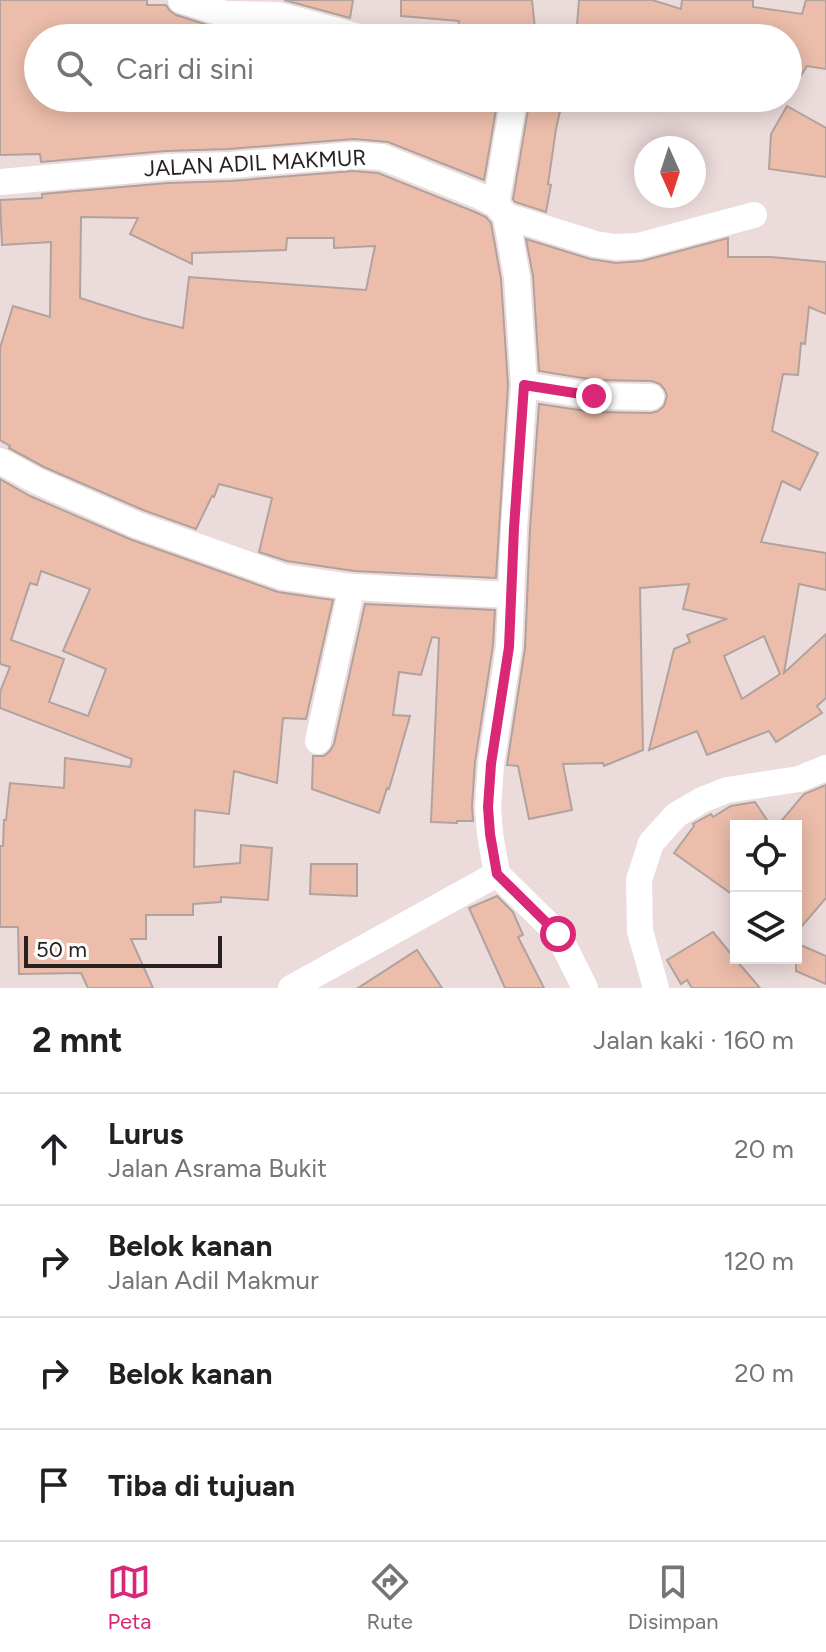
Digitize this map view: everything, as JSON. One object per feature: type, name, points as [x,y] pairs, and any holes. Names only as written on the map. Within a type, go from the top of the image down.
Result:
[{"type":"street","points":[[181,0],[225,14],[278,15],[311,24]]},
{"type":"street","points":[[512,112],[501,210],[517,277],[524,385],[509,647],[491,764],[490,834],[497,874],[558,934],[585,988]]},
{"type":"street","name":"JALAN ADIL MAKMUR","points":[[0,182],[353,155],[382,157],[482,197],[501,210],[595,244],[615,247],[638,246],[754,215]]},
{"type":"street","points":[[524,385],[594,396],[651,397]]},
{"type":"street","points":[[0,461],[37,481],[137,525],[283,577],[352,587],[511,595]]},
{"type":"street","points":[[318,741],[352,587]]},
{"type":"street","points":[[656,988],[640,931],[639,880],[651,843],[676,815],[702,800],[727,790],[799,779],[826,768]]},
{"type":"street","points":[[291,988],[497,874]]},
{"type":"building","points":[[0,0],[147,0],[147,5],[166,5],[176,15],[204,24],[24,24],[24,112],[496,112],[484,180],[388,142],[354,139],[41,162],[40,154],[0,155]]},
{"type":"building","points":[[284,0],[353,0],[350,18]]},
{"type":"building","points":[[401,0],[532,0],[535,24],[459,24],[459,21],[401,16]]},
{"type":"building","points":[[579,0],[652,0],[681,9],[682,0],[753,0],[753,7],[802,14],[806,0],[826,0],[826,69],[807,66],[802,74],[802,24],[577,24]]},
{"type":"building","points":[[528,112],[560,112],[546,212],[513,199]]},
{"type":"building","points":[[784,112],[798,112],[826,128],[826,177],[769,169],[771,134]]},
{"type":"building","points":[[353,171],[378,173],[475,212],[491,223],[501,279],[508,385],[496,578],[354,571],[287,561],[259,552],[272,498],[219,484],[196,529],[143,510],[44,467],[0,440],[0,348],[13,306],[50,317],[51,242],[2,245],[0,200],[168,183]],"holes":[[[81,217],[138,218],[130,234],[192,264],[192,253],[286,250],[287,238],[334,238],[334,248],[375,246],[366,290],[189,277],[183,328],[80,298]]]},
{"type":"building","points":[[728,238],[728,257],[826,262],[826,314],[809,307],[798,375],[783,374],[772,431],[818,453],[800,490],[782,481],[761,542],[826,553],[826,590],[799,584],[784,673],[826,634],[826,698],[817,706],[822,713],[776,742],[769,731],[707,755],[697,731],[649,750],[674,649],[690,642],[687,635],[726,619],[683,609],[689,584],[640,588],[643,750],[604,766],[603,763],[563,764],[572,810],[529,819],[518,766],[507,765],[525,648],[539,404],[592,412],[651,413],[664,406],[667,396],[660,384],[652,381],[595,380],[539,371],[533,276],[526,239],[590,259],[616,263],[642,261]],"holes":[[[764,636],[780,674],[742,699],[724,656]]]},
{"type":"building","points":[[0,479],[30,496],[132,540],[278,592],[333,600],[306,719],[283,718],[277,783],[234,771],[229,814],[195,810],[194,867],[240,863],[241,845],[272,848],[268,900],[221,897],[221,902],[193,904],[193,915],[146,915],[146,939],[131,939],[153,988],[88,988],[81,973],[19,974],[18,927],[0,927],[0,846],[3,846],[10,783],[64,788],[65,758],[130,767],[132,759],[0,708],[0,692],[10,667],[0,664]],"holes":[[[41,571],[90,589],[63,651],[106,669],[88,716],[49,702],[64,659],[11,640],[30,583],[37,585]]]},
{"type":"building","points":[[365,604],[495,610],[493,645],[475,762],[473,821],[431,822],[439,638],[432,637],[421,675],[399,672],[393,715],[410,716],[379,813],[312,789],[313,756],[324,756],[334,744]]},
{"type":"building","points":[[826,785],[826,898],[802,926],[802,820],[782,820],[804,794]]},
{"type":"building","points":[[755,802],[767,820],[730,820],[730,893],[674,853],[693,824],[731,806]]},
{"type":"building","points":[[311,864],[357,864],[357,896],[310,894]]},
{"type":"building","points":[[497,896],[513,912],[523,935],[518,937],[544,988],[505,988],[469,908]]},
{"type":"building","points":[[713,932],[730,952],[730,964],[740,964],[760,988],[692,988],[687,980],[681,984],[667,960]]},
{"type":"building","points":[[802,946],[826,956],[826,984],[796,971],[796,964],[802,964]]},
{"type":"building","points":[[417,950],[442,988],[358,988]]},
{"type":"route","points":[[558,934],[497,874],[488,807],[491,764],[509,647],[524,385],[594,396]]}]
